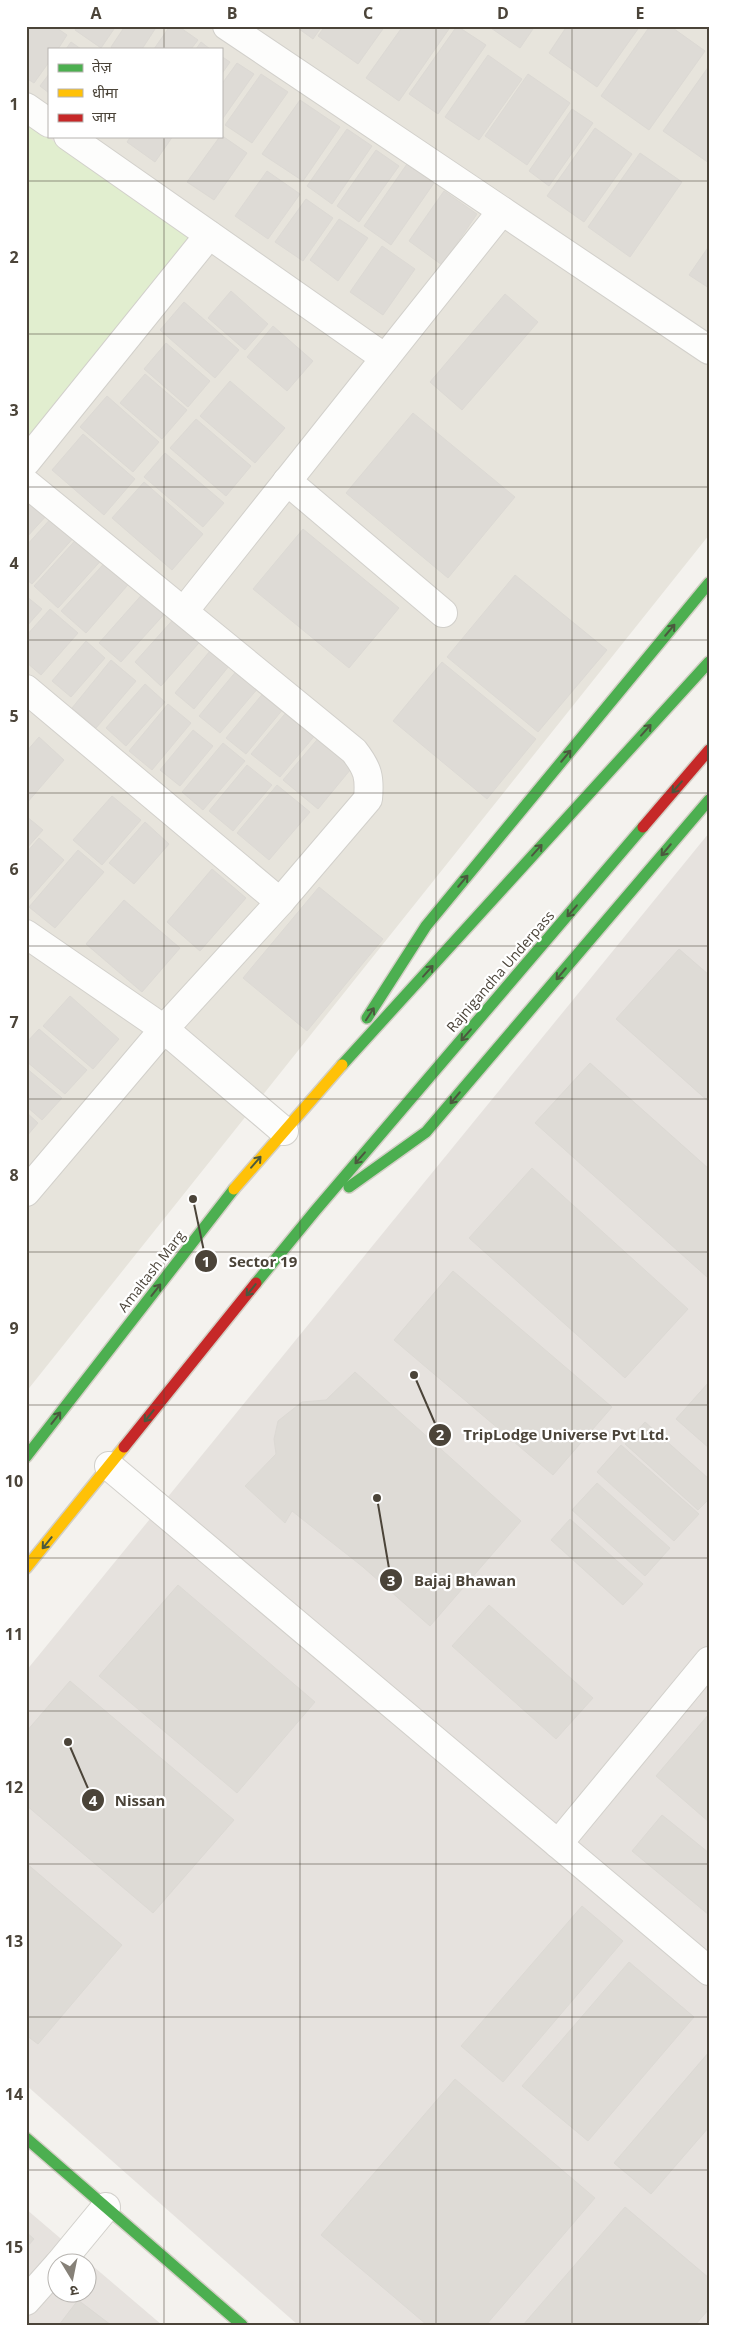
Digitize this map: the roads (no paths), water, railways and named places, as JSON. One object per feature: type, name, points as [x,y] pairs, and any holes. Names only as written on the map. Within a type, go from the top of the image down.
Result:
[{"type":"main road","points":[[324,1084],[426,926],[709,583]]},
{"type":"main road","points":[[324,1084],[709,662]]},
{"type":"main road","name":"Rajnigandha Underpass","points":[[315,1211],[709,750]]},
{"type":"main road","points":[[26,1568],[315,1211],[426,1132],[709,800]]},
{"type":"main road","name":"Amaltash Marg","points":[[26,1457],[243,1178],[324,1084]]},
{"type":"main road","points":[[26,2138],[242,2325]]},
{"type":"street","points":[[226,26],[709,350]]},
{"type":"street","points":[[26,107],[48,122]]},
{"type":"street","points":[[71,138],[385,358]]},
{"type":"street","points":[[184,611],[502,211]]},
{"type":"street","points":[[26,462],[209,235]]},
{"type":"street","points":[[287,481],[443,613]]},
{"type":"street","points":[[26,483],[354,751],[364,764],[370,780],[368,799],[280,902],[164,1029],[26,1192]]},
{"type":"street","points":[[26,689],[280,902]]},
{"type":"street","points":[[26,934],[164,1029],[284,1131]]},
{"type":"street","points":[[109,1466],[709,1971]]},
{"type":"street","points":[[558,1844],[709,1661]]},
{"type":"street","points":[[66,2254],[106,2207]]},
{"type":"street","points":[[26,2301],[48,2276]]},
{"type":"place","name":"Sector 19","points":[[193,1199]]},
{"type":"place","name":"TripLodge Universe Pvt Ltd.","points":[[414,1375]]},
{"type":"place","name":"Bajaj Bhawan","points":[[377,1498]]},
{"type":"place","name":"Nissan","points":[[68,1742]]}]
